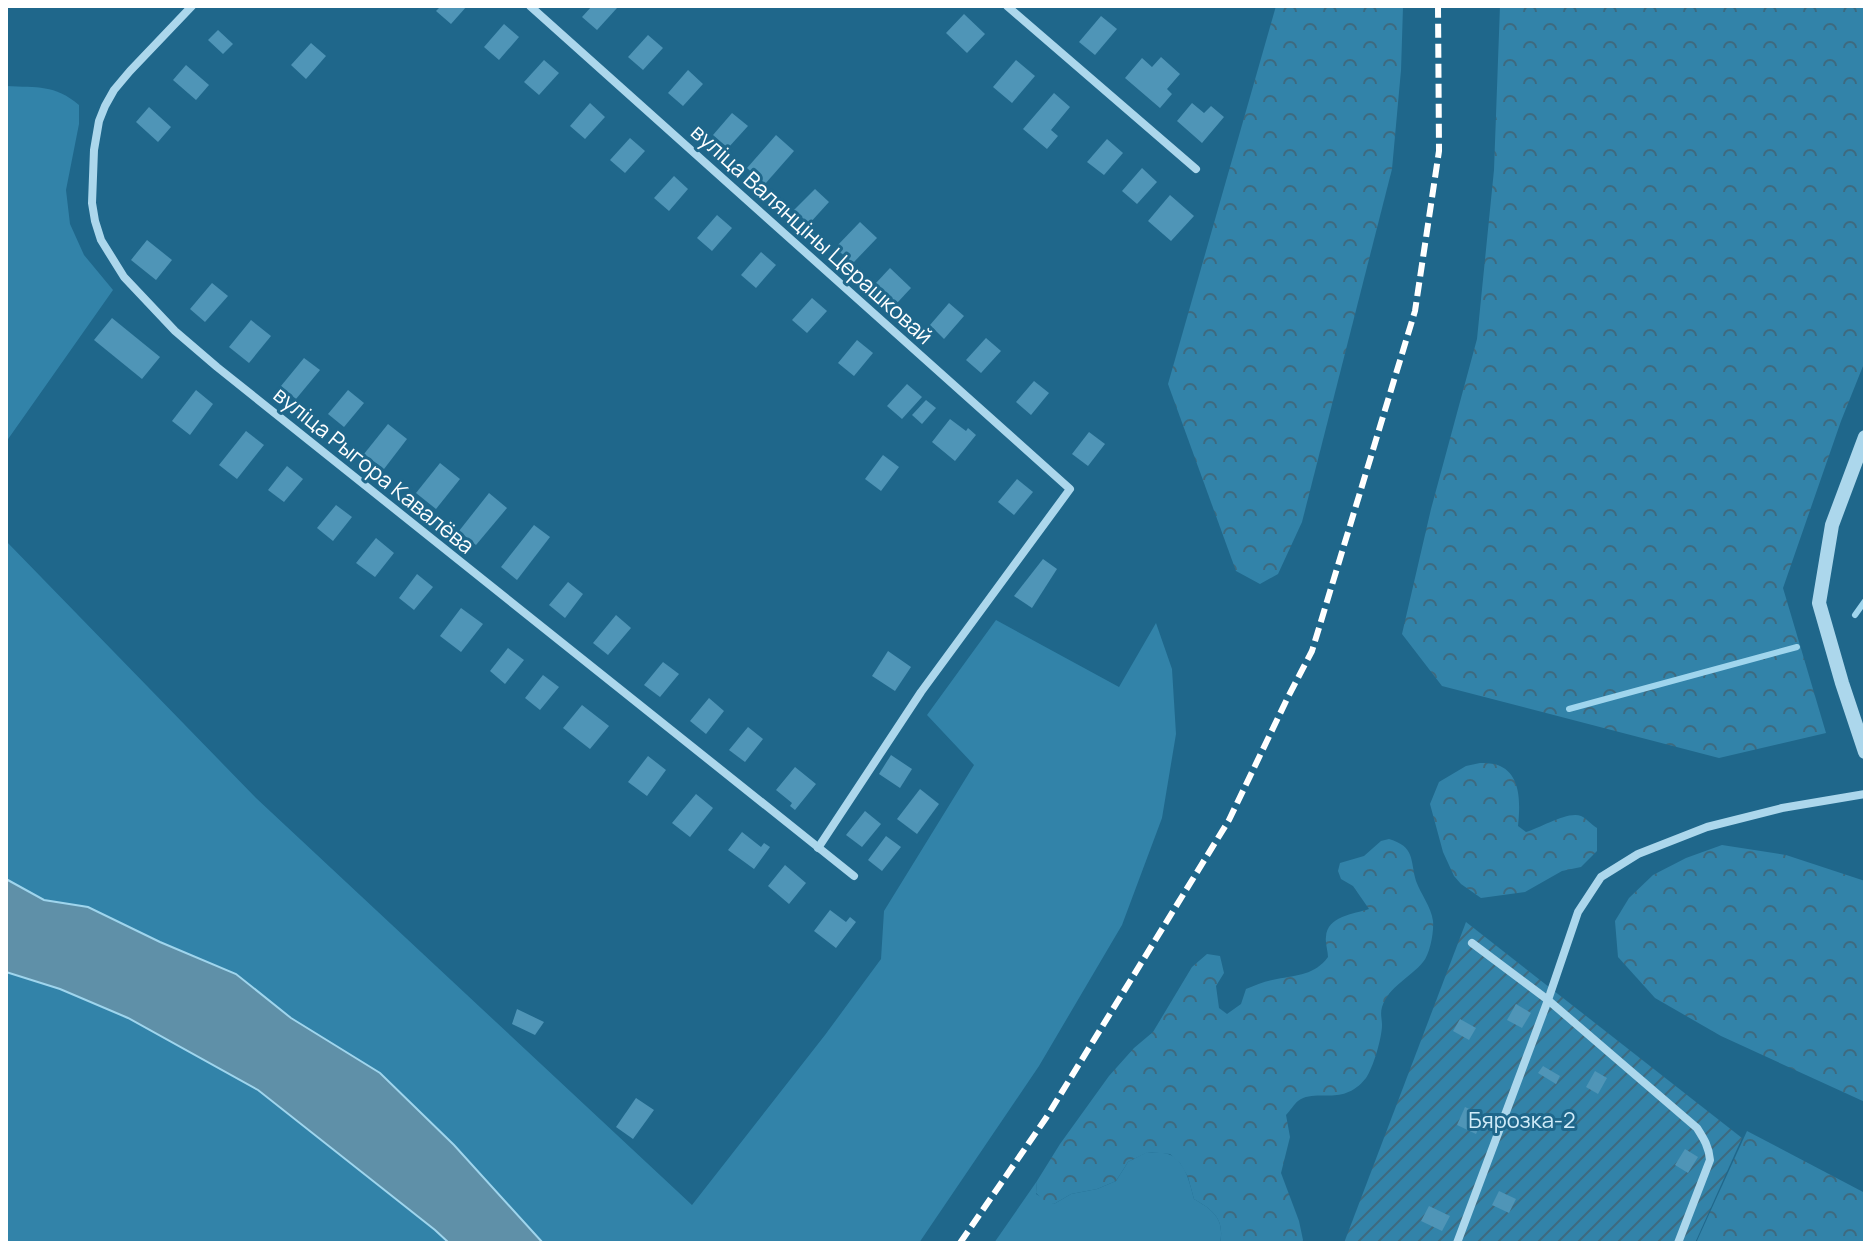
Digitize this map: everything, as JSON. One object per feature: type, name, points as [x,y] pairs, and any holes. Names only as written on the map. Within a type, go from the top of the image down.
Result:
[{"type":"street","name":"вуліца Рыгора Кавалёва","points":[[192,6],[114,90],[99,121],[92,184],[95,221],[101,240],[124,277],[175,331],[217,367],[854,876]]},
{"type":"street","name":"вуліца Валянціны Церашковай","points":[[530,6],[1070,489],[921,692],[818,848]]},
{"type":"street","points":[[1007,6],[1196,169]]},
{"type":"street","points":[[1865,437],[1832,525],[1819,603],[1865,752]]},
{"type":"street","points":[[1457,1243],[1578,912],[1601,877],[1638,854],[1707,827],[1782,808],[1865,794]]},
{"type":"street","points":[[1472,943],[1548,1000],[1697,1128],[1705,1139],[1710,1160],[1678,1243]]},
{"type":"green space","points":[[1276,6],[1403,6],[1392,169],[1302,522],[1278,574],[1260,584],[1236,571],[1168,384]]},
{"type":"green space","points":[[1500,6],[1865,6],[1865,361],[1783,588],[1826,733],[1719,758],[1442,686],[1402,634],[1431,509],[1477,339],[1494,170]]},
{"type":"green space","points":[[6,86],[53,90],[79,105],[79,124],[66,190],[70,224],[84,255],[113,290],[6,442]]},
{"type":"green space","points":[[6,541],[256,798],[692,1205],[881,959],[884,911],[974,765],[927,715],[996,620],[1119,687],[1156,623],[1172,669],[1176,734],[1162,818],[1122,925],[1039,1066],[919,1243],[6,1243]]},
{"type":"green space","points":[[1480,763],[1500,766],[1512,777],[1519,801],[1518,826],[1526,832],[1561,818],[1581,816],[1597,828],[1597,851],[1581,867],[1562,871],[1525,892],[1481,898],[1461,884],[1443,852],[1430,804],[1439,782],[1466,766]]},
{"type":"green space","points":[[1389,839],[1403,846],[1410,855],[1416,881],[1432,916],[1431,943],[1423,962],[1385,1000],[1381,1010],[1379,1045],[1366,1078],[1357,1087],[1339,1095],[1305,1097],[1296,1102],[1286,1115],[1290,1137],[1281,1173],[1299,1221],[1302,1243],[1220,1243],[1219,1221],[1207,1207],[1194,1199],[1188,1177],[1170,1154],[1148,1152],[1128,1162],[1116,1181],[1097,1189],[1071,1194],[1054,1204],[1046,1202],[1036,1193],[1037,1181],[1060,1144],[1109,1076],[1153,1032],[1192,967],[1207,954],[1220,956],[1224,973],[1216,986],[1219,1008],[1227,1014],[1241,1004],[1246,989],[1317,967],[1328,957],[1326,937],[1331,924],[1342,917],[1369,909],[1353,886],[1341,879],[1338,871],[1340,863],[1364,856],[1381,841]]},
{"type":"green space","points":[[1722,845],[1786,855],[1865,881],[1865,1102],[1721,1036],[1655,998],[1618,957],[1615,921],[1629,898],[1653,875],[1686,858]]},
{"type":"green space","name":"Бярозка-2","points":[[1466,922],[1742,1138],[1695,1243],[1344,1243]]},
{"type":"green space","points":[[1747,1131],[1865,1193],[1865,1243],[1696,1243]]},
{"type":"green space","points":[[1147,1152],[1168,1154],[1179,1161],[1194,1199],[1212,1211],[1219,1221],[1220,1243],[994,1243],[1037,1181],[1036,1194],[1054,1204],[1071,1194],[1097,1189],[1116,1181],[1128,1162]]},
{"type":"shaded area","points":[[6,879],[44,900],[88,907],[236,974],[291,1018],[380,1073],[454,1145],[543,1243],[449,1243],[258,1090],[128,1018],[60,989],[6,972]]},
{"type":"building","points":[[441,6],[467,6],[451,24],[436,11]]},
{"type":"building","points":[[592,6],[617,8],[597,30],[582,17]]},
{"type":"building","points":[[964,14],[985,34],[967,53],[946,33]]},
{"type":"building","points":[[1101,16],[1117,29],[1095,55],[1079,42]]},
{"type":"building","points":[[504,24],[519,37],[499,60],[484,47]]},
{"type":"building","points":[[218,30],[233,44],[223,54],[208,40]]},
{"type":"building","points":[[648,35],[663,48],[643,70],[628,57]]},
{"type":"building","points":[[311,43],[326,56],[306,79],[291,65]]},
{"type":"building","points":[[1161,57],[1180,74],[1167,89],[1172,94],[1160,108],[1125,78],[1142,58],[1152,67]]},
{"type":"building","points":[[544,60],[559,73],[539,95],[524,82]]},
{"type":"building","points":[[1016,60],[1035,76],[1012,103],[993,87]]},
{"type":"building","points":[[186,65],[209,85],[196,100],[173,80]]},
{"type":"building","points":[[688,70],[703,84],[683,106],[668,93]]},
{"type":"building","points":[[1054,93],[1070,107],[1051,130],[1058,136],[1047,149],[1023,129]]},
{"type":"building","points":[[590,103],[605,117],[585,139],[570,126]]},
{"type":"building","points":[[1192,103],[1204,113],[1211,106],[1224,117],[1202,143],[1177,121]]},
{"type":"building","points":[[149,107],[171,127],[158,142],[136,122]]},
{"type":"building","points":[[732,113],[748,126],[728,148],[713,135]]},
{"type":"building","points":[[776,135],[794,151],[765,184],[747,168]]},
{"type":"building","points":[[630,138],[645,151],[625,173],[610,160]]},
{"type":"building","points":[[1107,139],[1123,153],[1104,175],[1087,162]]},
{"type":"building","points":[[1142,168],[1157,182],[1137,204],[1122,191]]},
{"type":"building","points":[[674,176],[688,189],[669,211],[654,198]]},
{"type":"building","points":[[815,189],[829,202],[809,224],[794,210]]},
{"type":"building","points":[[1170,195],[1194,216],[1171,241],[1148,221]]},
{"type":"building","points":[[717,215],[732,228],[712,251],[697,238]]},
{"type":"building","points":[[860,222],[877,238],[853,263],[835,248]]},
{"type":"building","points":[[147,240],[172,260],[156,280],[131,260]]},
{"type":"building","points":[[761,252],[776,265],[756,288],[741,275]]},
{"type":"building","points":[[890,268],[911,288],[897,303],[876,283]]},
{"type":"building","points":[[212,283],[228,296],[205,322],[190,309]]},
{"type":"building","points":[[812,298],[827,311],[807,333],[792,320]]},
{"type":"building","points":[[949,303],[964,316],[944,339],[930,325]]},
{"type":"building","points":[[112,318],[160,357],[142,379],[94,340]]},
{"type":"building","points":[[251,320],[271,336],[249,363],[229,347]]},
{"type":"building","points":[[986,338],[1001,351],[981,373],[966,360]]},
{"type":"building","points":[[857,340],[873,353],[854,376],[838,363]]},
{"type":"building","points":[[304,358],[320,370],[296,399],[281,386]]},
{"type":"building","points":[[1034,381],[1049,393],[1031,415],[1016,402]]},
{"type":"building","points":[[907,384],[922,397],[902,419],[887,406]]},
{"type":"building","points":[[196,390],[213,404],[190,435],[172,421]]},
{"type":"building","points":[[348,390],[364,403],[344,427],[328,414]]},
{"type":"building","points":[[926,400],[936,408],[922,424],[912,415]]},
{"type":"building","points":[[950,419],[976,435],[955,461],[932,442]]},
{"type":"building","points":[[388,424],[407,439],[384,469],[364,454]]},
{"type":"building","points":[[246,431],[264,445],[237,479],[219,465]]},
{"type":"building","points":[[1089,432],[1105,444],[1088,466],[1072,454]]},
{"type":"building","points":[[883,455],[899,467],[881,491],[865,479]]},
{"type":"building","points":[[440,463],[460,479],[436,509],[416,493]]},
{"type":"building","points":[[287,466],[303,479],[284,502],[268,490]]},
{"type":"building","points":[[1017,479],[1033,492],[1014,515],[998,502]]},
{"type":"building","points":[[489,493],[507,508],[476,545],[459,531]]},
{"type":"building","points":[[336,505],[352,517],[333,541],[317,528]]},
{"type":"building","points":[[534,525],[550,537],[517,580],[501,567]]},
{"type":"building","points":[[376,538],[394,553],[375,577],[356,563]]},
{"type":"building","points":[[1043,559],[1057,569],[1032,608],[1014,596]]},
{"type":"building","points":[[417,574],[433,587],[414,610],[399,598]]},
{"type":"building","points":[[568,582],[583,594],[565,618],[549,605]]},
{"type":"building","points":[[461,608],[483,624],[461,652],[440,636]]},
{"type":"building","points":[[616,615],[631,628],[608,655],[593,643]]},
{"type":"building","points":[[508,648],[524,660],[505,684],[490,671]]},
{"type":"building","points":[[888,651],[911,667],[895,691],[872,676]]},
{"type":"building","points":[[663,662],[679,674],[660,697],[644,685]]},
{"type":"building","points":[[543,675],[559,687],[540,710],[525,698]]},
{"type":"building","points":[[709,698],[724,711],[706,734],[690,721]]},
{"type":"building","points":[[582,705],[609,726],[590,749],[563,728]]},
{"type":"building","points":[[748,727],[763,739],[745,762],[729,750]]},
{"type":"building","points":[[891,755],[912,769],[900,788],[879,774]]},
{"type":"building","points":[[648,756],[666,770],[647,796],[628,782]]},
{"type":"building","points":[[795,767],[816,784],[795,810],[790,806],[792,803],[776,790]]},
{"type":"building","points":[[920,789],[939,804],[917,834],[897,819]]},
{"type":"building","points":[[696,794],[713,808],[690,837],[672,823]]},
{"type":"building","points":[[865,811],[881,824],[862,847],[846,835]]},
{"type":"building","points":[[742,832],[761,847],[764,843],[770,847],[754,869],[728,850]]},
{"type":"building","points":[[886,836],[901,847],[882,871],[868,860]]},
{"type":"building","points":[[785,865],[806,883],[789,904],[768,886]]},
{"type":"building","points":[[830,910],[846,922],[850,917],[856,922],[836,948],[814,931]]},
{"type":"building","points":[[1516,1004],[1531,1013],[1522,1028],[1507,1020]]},
{"type":"building","points":[[517,1009],[544,1022],[535,1035],[512,1024]]},
{"type":"building","points":[[1460,1019],[1476,1028],[1469,1040],[1453,1031]]},
{"type":"building","points":[[1543,1066],[1560,1076],[1556,1084],[1538,1073]]},
{"type":"building","points":[[1595,1071],[1607,1078],[1598,1094],[1586,1087]]},
{"type":"building","points":[[636,1098],[654,1110],[633,1139],[616,1127]]},
{"type":"building","points":[[1465,1107],[1484,1116],[1476,1134],[1457,1125]]},
{"type":"building","points":[[1685,1149],[1698,1157],[1688,1173],[1675,1165]]},
{"type":"building","points":[[1499,1191],[1516,1199],[1509,1213],[1492,1205]]},
{"type":"building","points":[[1429,1206],[1450,1216],[1442,1231],[1421,1221]]},
{"type":"waterway","points":[[1855,615],[1865,601]]},
{"type":"waterway","points":[[1569,709],[1797,647]]},
{"type":"railway","points":[[960,1243],[1046,1118],[1229,820],[1312,651],[1415,311],[1439,151],[1438,6]]}]
